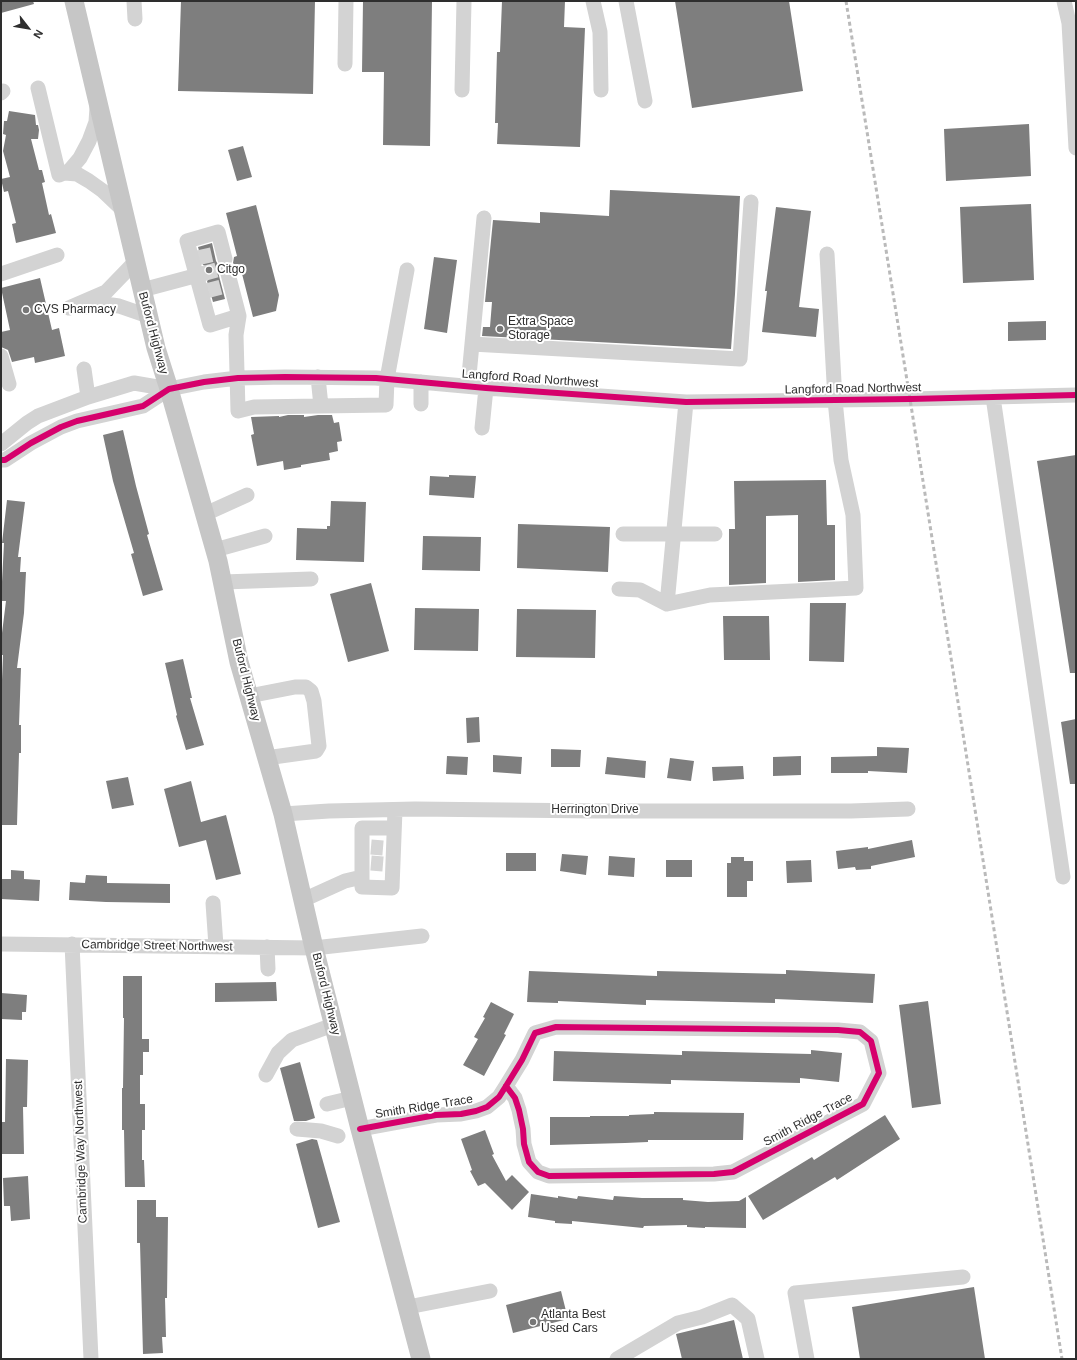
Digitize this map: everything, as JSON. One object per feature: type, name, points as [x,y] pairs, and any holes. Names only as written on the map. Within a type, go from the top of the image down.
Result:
[{"type":"main road","name":"Buford Highway","points":[[74,1],[156,348],[206,514],[223,582],[239,662],[283,814],[333,1025],[421,1359]]},
{"type":"street","points":[[134,1],[135,20]]},
{"type":"street","points":[[345,64],[346,1]]},
{"type":"street","points":[[462,90],[464,1]]},
{"type":"street","points":[[593,1],[600,32],[601,90]]},
{"type":"street","points":[[626,1],[645,101]]},
{"type":"street","points":[[1064,1],[1069,23],[1076,148]]},
{"type":"street","points":[[38,88],[59,175],[69,171],[80,158],[89,141],[96,122],[97,100]]},
{"type":"street","points":[[65,173],[77,174],[89,181],[102,190],[123,210]]},
{"type":"street","points":[[472,344],[740,359],[751,202]]},
{"type":"street","points":[[468,386],[484,218]]},
{"type":"street","points":[[239,316],[210,325],[204,292],[195,259],[187,241],[218,232],[224,267],[239,316],[236,335],[238,411],[254,407],[386,405],[387,379],[407,270]]},
{"type":"street","points":[[619,589],[640,590],[666,604],[710,595],[856,588],[854,515],[841,460],[835,400],[828,254]]},
{"type":"street","points":[[1,274],[57,255]]},
{"type":"street","points":[[136,262],[106,292],[69,308],[105,304],[119,306],[148,316]]},
{"type":"street","points":[[142,290],[199,275]]},
{"type":"street","points":[[1,356],[9,384]]},
{"type":"street","points":[[84,369],[88,397]]},
{"type":"street","name":"Langford Road Northwest","points":[[1,444],[38,416],[88,397],[134,383],[169,389],[204,382],[238,378],[357,377],[686,402],[1076,395]]},
{"type":"street","points":[[318,378],[321,406]]},
{"type":"street","points":[[421,382],[421,404]]},
{"type":"street","points":[[482,428],[486,388]]},
{"type":"street","name":"Langford Road Northwest","points":[[1,460],[5,460],[31,443],[61,427],[88,418],[143,406],[169,389]]},
{"type":"street","points":[[993,397],[1063,877]]},
{"type":"street","points":[[666,604],[686,402]]},
{"type":"street","points":[[1,432],[9,432],[27,423]]},
{"type":"street","points":[[206,514],[247,495]]},
{"type":"street","points":[[622,534],[715,534]]},
{"type":"street","points":[[215,550],[265,536]]},
{"type":"street","points":[[223,582],[311,579]]},
{"type":"street","points":[[249,696],[295,687],[306,688],[311,691],[314,701],[320,746],[316,751],[266,758]]},
{"type":"street","name":"Herrington Drive","points":[[283,814],[329,811],[395,810],[772,811],[908,809]]},
{"type":"street","points":[[374,866],[377,847],[394,828],[395,810]]},
{"type":"street","points":[[374,866],[377,847],[362,828],[394,828]]},
{"type":"street","points":[[303,900],[374,866]]},
{"type":"street","points":[[213,903],[216,946]]},
{"type":"street","name":"Cambridge Street Northwest","points":[[1,944],[314,948],[422,936]]},
{"type":"street","name":"Cambridge Way Northwest","points":[[72,944],[91,1359]]},
{"type":"street","points":[[267,947],[268,969]]},
{"type":"street","points":[[266,1075],[278,1053],[292,1040],[333,1025]]},
{"type":"street","name":"Smith Ridge Trace","points":[[360,1129],[436,1115],[476,1112],[487,1107],[499,1097],[522,1060],[535,1033],[556,1027],[838,1030],[860,1032],[870,1041],[880,1073],[863,1104],[732,1172],[714,1174],[549,1176],[538,1172],[529,1162],[524,1144],[519,1110],[515,1098],[506,1086]]},
{"type":"street","points":[[327,1104],[352,1098]]},
{"type":"street","points":[[297,1129],[321,1131],[338,1136]]},
{"type":"street","points":[[807,1359],[795,1294],[963,1278]]},
{"type":"street","points":[[408,1307],[490,1291]]},
{"type":"street","points":[[617,1359],[678,1323],[702,1318],[732,1305],[748,1319],[757,1359]]},
{"type":"building","points":[[1,1],[33,1],[34,4],[1,13]]},
{"type":"building","points":[[181,1],[315,1],[313,94],[178,91]]},
{"type":"building","points":[[363,1],[432,1],[430,146],[383,145],[384,72],[362,72]]},
{"type":"building","points":[[502,1],[565,1],[564,27],[585,28],[580,147],[497,144],[498,123],[495,123],[497,52],[500,52]]},
{"type":"building","points":[[675,1],[789,1],[803,91],[692,108]]},
{"type":"building","points":[[9,111],[35,115],[36,125],[38,125],[39,130],[38,139],[31,139],[39,170],[42,170],[45,182],[42,183],[49,215],[51,214],[56,233],[16,243],[12,224],[16,223],[8,191],[4,192],[1,179],[10,177],[3,151],[6,135],[3,134],[4,121],[7,121]]},
{"type":"building","points":[[1029,124],[1031,176],[946,181],[944,129]]},
{"type":"building","points":[[243,146],[252,177],[237,181],[228,150]]},
{"type":"building","points":[[610,190],[740,196],[731,349],[482,336],[483,327],[490,327],[492,302],[485,302],[493,220],[540,223],[540,212],[609,216]]},
{"type":"building","points":[[1031,204],[1034,280],[963,283],[960,207]]},
{"type":"building","points":[[256,205],[279,295],[276,311],[253,317],[240,266],[236,267],[233,263],[234,257],[237,256],[226,213]]},
{"type":"building","points":[[776,207],[811,211],[799,307],[819,309],[816,337],[762,332],[767,291],[765,291]]},
{"type":"building","points":[[212,243],[216,261],[219,266],[218,272],[225,299],[213,302],[207,281],[211,277],[211,271],[208,267],[203,265],[198,247]]},
{"type":"building","points":[[434,257],[457,260],[447,333],[424,329]]},
{"type":"building","name":"CVS Pharmacy","points":[[40,278],[52,330],[59,328],[65,356],[35,363],[34,357],[12,362],[8,350],[1,347],[1,332],[10,330],[1,288]]},
{"type":"building","points":[[1046,321],[1046,340],[1008,341],[1008,322]]},
{"type":"building","points":[[288,415],[304,415],[304,417],[332,415],[334,423],[339,422],[342,441],[337,442],[338,451],[329,453],[330,460],[301,465],[301,467],[284,470],[283,461],[257,466],[251,435],[254,434],[251,417],[279,417]]},
{"type":"building","points":[[123,430],[149,534],[147,535],[163,590],[143,596],[131,554],[134,553],[113,481],[103,435]]},
{"type":"building","points":[[1076,455],[1076,673],[1070,673],[1037,461]]},
{"type":"building","points":[[449,475],[476,476],[474,498],[429,495],[430,476],[449,477]]},
{"type":"building","points":[[826,480],[827,525],[835,525],[835,580],[798,582],[798,515],[766,516],[766,583],[729,585],[729,529],[735,529],[734,481]]},
{"type":"building","points":[[7,500],[25,502],[18,557],[21,557],[20,572],[26,572],[24,613],[17,668],[21,668],[19,725],[21,725],[21,753],[19,753],[17,825],[1,825],[1,704],[3,655],[1,655],[1,641],[6,601],[1,601],[4,543],[2,543]]},
{"type":"building","points":[[331,501],[366,502],[364,562],[296,560],[297,528],[327,529],[327,526],[330,526]]},
{"type":"building","points":[[518,524],[610,527],[608,572],[517,568]]},
{"type":"building","points":[[423,536],[481,537],[480,571],[422,570]]},
{"type":"building","points":[[371,583],[389,651],[348,662],[330,594]]},
{"type":"building","points":[[810,603],[846,603],[844,662],[809,661]]},
{"type":"building","points":[[415,608],[479,609],[478,651],[414,650]]},
{"type":"building","points":[[517,609],[596,610],[595,658],[516,657]]},
{"type":"building","points":[[723,616],[769,616],[770,660],[724,660]]},
{"type":"building","points":[[183,659],[192,698],[190,698],[204,745],[186,750],[176,716],[165,663]]},
{"type":"building","points":[[479,717],[480,742],[467,743],[466,718]]},
{"type":"building","points":[[1076,719],[1076,784],[1070,784],[1061,722]]},
{"type":"building","points":[[877,747],[909,748],[907,773],[868,771],[868,773],[831,773],[831,757],[877,756]]},
{"type":"building","points":[[551,749],[581,750],[580,767],[551,767]]},
{"type":"building","points":[[493,755],[522,757],[521,774],[493,772]]},
{"type":"building","points":[[447,756],[468,757],[467,775],[446,774]]},
{"type":"building","points":[[801,756],[801,775],[773,776],[773,757]]},
{"type":"building","points":[[607,757],[646,761],[645,778],[605,774]]},
{"type":"building","points":[[670,758],[694,761],[691,781],[667,778]]},
{"type":"building","points":[[743,766],[744,779],[713,781],[712,767]]},
{"type":"building","points":[[128,777],[134,805],[112,809],[106,781]]},
{"type":"building","points":[[191,781],[201,822],[226,815],[241,874],[216,880],[206,840],[179,847],[164,789]]},
{"type":"building","points":[[912,840],[915,857],[871,866],[871,869],[856,870],[855,867],[838,869],[836,851],[868,847],[868,849]]},
{"type":"building","points":[[506,853],[536,853],[536,871],[506,871]]},
{"type":"building","points":[[562,854],[588,856],[586,875],[560,871]]},
{"type":"building","points":[[609,856],[635,858],[634,877],[608,875]]},
{"type":"building","points":[[731,857],[744,857],[744,861],[753,861],[753,881],[747,881],[747,897],[727,897],[727,863],[731,863]]},
{"type":"building","points":[[666,860],[692,860],[692,877],[666,877]]},
{"type":"building","points":[[811,860],[812,882],[787,883],[786,861]]},
{"type":"building","points":[[11,870],[24,871],[24,879],[40,880],[39,901],[1,899],[1,879],[11,879]]},
{"type":"building","points":[[86,875],[107,876],[107,883],[170,884],[170,903],[69,900],[70,882],[85,883]]},
{"type":"building","points":[[786,970],[875,974],[873,1003],[775,999],[775,1003],[646,1000],[646,1005],[558,1001],[558,1003],[527,1002],[529,971],[657,976],[657,971],[786,974]]},
{"type":"building","points":[[123,976],[142,976],[142,1039],[149,1039],[149,1052],[143,1052],[143,1075],[140,1075],[140,1104],[145,1104],[145,1130],[142,1130],[142,1160],[144,1160],[145,1187],[125,1187],[124,1130],[122,1130],[124,1018]]},
{"type":"building","points":[[276,982],[277,1001],[215,1002],[215,983]]},
{"type":"building","points":[[1,993],[27,995],[26,1012],[22,1012],[22,1020],[1,1019]]},
{"type":"building","points":[[928,1001],[941,1104],[912,1108],[899,1005]]},
{"type":"building","points":[[491,1002],[514,1014],[504,1034],[506,1035],[484,1076],[463,1065],[478,1039],[474,1037],[485,1018],[483,1017]]},
{"type":"building","points":[[811,1050],[842,1053],[839,1082],[800,1078],[800,1083],[671,1080],[671,1084],[553,1081],[554,1051],[682,1055],[682,1051],[811,1054]]},
{"type":"building","points":[[6,1059],[28,1060],[27,1107],[23,1107],[24,1154],[1,1154],[1,1122],[5,1122]]},
{"type":"building","points":[[300,1062],[315,1118],[306,1121],[294,1121],[280,1068]]},
{"type":"building","points":[[654,1112],[744,1113],[743,1140],[648,1140],[648,1142],[550,1145],[550,1117],[629,1116],[654,1114]]},
{"type":"building","points":[[885,1115],[900,1139],[837,1180],[835,1177],[763,1220],[748,1196],[812,1157],[814,1160]]},
{"type":"building","points":[[485,1130],[494,1154],[492,1155],[506,1181],[512,1175],[529,1192],[512,1210],[485,1183],[478,1186],[470,1171],[472,1170],[461,1139]]},
{"type":"building","points":[[312,1139],[317,1140],[340,1222],[318,1228],[296,1144]]},
{"type":"building","points":[[28,1176],[30,1219],[11,1221],[10,1206],[4,1206],[3,1178]]},
{"type":"building","points":[[531,1194],[577,1199],[578,1196],[613,1200],[614,1196],[683,1198],[683,1200],[708,1202],[739,1201],[746,1197],[746,1228],[705,1228],[687,1227],[687,1225],[644,1226],[643,1228],[572,1221],[572,1224],[555,1223],[555,1221],[528,1217]]},
{"type":"building","points":[[137,1200],[156,1200],[156,1217],[168,1217],[167,1298],[165,1298],[166,1337],[162,1337],[163,1353],[143,1354],[140,1243],[137,1243]]},
{"type":"building","points":[[974,1287],[985,1359],[860,1359],[852,1307]]},
{"type":"building","points":[[561,1291],[568,1319],[513,1333],[506,1305]]},
{"type":"building","points":[[734,1320],[743,1359],[682,1359],[676,1334]]},
{"type":"tunnel","points":[[197,258],[215,254]]},
{"type":"tunnel","points":[[202,274],[227,267]]},
{"type":"tunnel","points":[[206,291],[225,286]]},
{"type":"tunnel","points":[[371,847],[383,848]]},
{"type":"tunnel","points":[[371,863],[383,864]]},
{"type":"railway","points":[[846,1],[1062,1359]]},
{"type":"cycle path","points":[[1,460],[5,460],[31,443],[61,427],[77,421],[143,406],[169,389],[204,382],[238,378],[376,378],[486,388],[686,402],[1076,395]]},
{"type":"cycle path","points":[[360,1129],[436,1115],[461,1114],[487,1107],[499,1097],[522,1060],[535,1033],[556,1027],[838,1030],[860,1032],[871,1041],[879,1073],[863,1104],[733,1172],[714,1174],[549,1176],[538,1172],[529,1162],[524,1144],[519,1110],[515,1098],[506,1086]]},
{"type":"place","name":"Citgo","points":[[209,270]]},
{"type":"place","name":"CVS Pharmacy","points":[[26,310]]},
{"type":"place","name":"Extra Space Storage","points":[[500,329]]},
{"type":"place","name":"Atlanta Best Used Cars","points":[[533,1322]]}]
